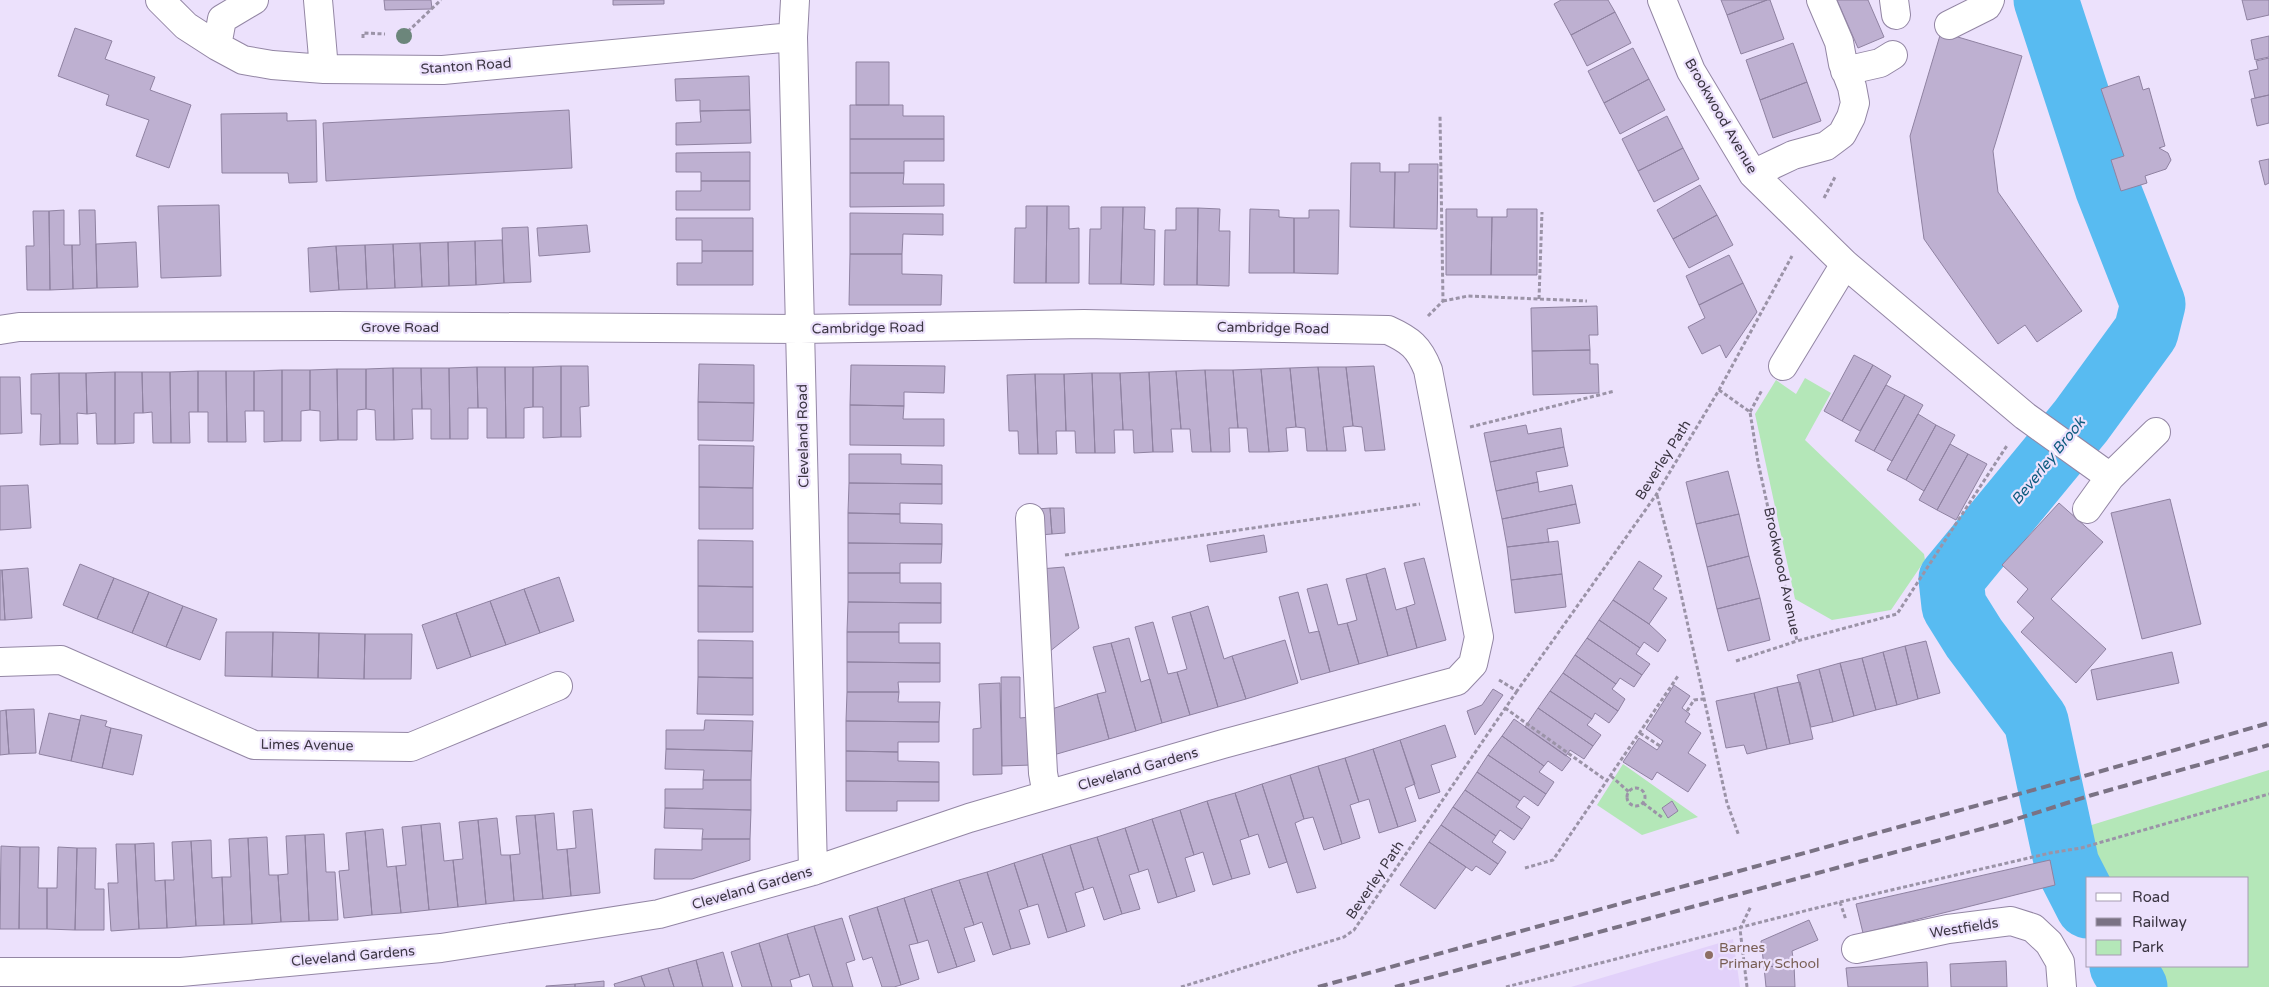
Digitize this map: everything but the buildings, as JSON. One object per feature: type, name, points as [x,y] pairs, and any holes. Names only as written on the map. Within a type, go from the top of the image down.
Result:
[{"type":"street","name":"Stanton Road","points":[[160,0],[186,26],[217,46],[243,60],[272,66],[324,69],[443,70],[793,38]]},
{"type":"street","points":[[217,46],[222,19],[254,0]]},
{"type":"street","points":[[318,0],[324,69]]},
{"type":"street","name":"Cleveland Road","points":[[796,0],[793,38],[813,871]]},
{"type":"street","name":"Brookwood Avenue","points":[[1662,0],[1691,71],[1753,174],[1845,264],[2036,423]]},
{"type":"street","points":[[1753,174],[1793,155],[1826,146],[1842,134],[1851,117],[1855,103],[1852,87],[1839,42],[1821,0]]},
{"type":"street","points":[[1950,24],[1987,6],[1990,0]]},
{"type":"street","points":[[1846,71],[1880,63],[1893,55]]},
{"type":"street","points":[[1783,366],[1845,264]]},
{"type":"street","name":"Cambridge Road","points":[[800,329],[1084,324],[1388,330],[1406,338]]},
{"type":"street","name":"Grove Road","points":[[0,330],[18,327],[326,326],[800,329]]},
{"type":"street","points":[[1406,338],[1421,354],[1428,370],[1479,637],[1473,664]]},
{"type":"street","points":[[2036,423],[2110,478]]},
{"type":"street","points":[[2087,509],[2110,478],[2156,432]]},
{"type":"street","points":[[1030,518],[1042,773],[1047,795]]},
{"type":"street","name":"Limes Avenue","points":[[0,662],[61,660],[254,745],[411,748],[558,686]]},
{"type":"street","name":"Cleveland Gardens","points":[[0,972],[181,972],[441,948],[659,914],[813,871],[969,818],[1047,795],[1223,744],[1457,680],[1473,664]]},
{"type":"street","name":"Westfields","points":[[1856,949],[1948,929],[2011,921],[2033,928],[2049,942],[2060,962],[2062,987]]},
{"type":"path","points":[[396,35],[404,36],[441,0]]},
{"type":"path","points":[[364,69],[363,33],[388,35]]},
{"type":"path","points":[[1440,115],[1443,301]]},
{"type":"path","points":[[1539,299],[1542,212]]},
{"type":"path","name":"Beverley Path","points":[[1180,987],[1344,937],[1354,930],[1517,691],[1656,495],[1719,390],[1809,227]]},
{"type":"path","points":[[1406,338],[1443,301],[1468,296],[1587,301]]},
{"type":"path","name":"Brookwood Avenue","points":[[1719,390],[1750,412],[1758,462],[1797,641],[1897,614],[2036,423]]},
{"type":"path","points":[[1441,434],[1615,391]]},
{"type":"path","points":[[1656,495],[1672,553],[1727,803],[1739,836]]},
{"type":"path","points":[[1032,560],[1421,504]]},
{"type":"path","points":[[1736,661],[1797,641]]},
{"type":"path","points":[[1473,664],[1517,691]]},
{"type":"path","points":[[1525,868],[1553,860],[1678,676]]},
{"type":"path","points":[[1686,711],[1694,700],[1704,699]]},
{"type":"path","points":[[1506,708],[1607,781]]},
{"type":"path","points":[[1640,733],[1660,746]]},
{"type":"path","points":[[1611,776],[1629,792]]},
{"type":"path","points":[[1634,788],[1640,789],[1646,797],[1643,803],[1636,807],[1630,805],[1627,797],[1629,792],[1634,788]]},
{"type":"path","points":[[1506,987],[1740,929],[1840,902],[2050,853],[2081,848],[2269,794]]},
{"type":"path","points":[[1643,803],[1663,818]]},
{"type":"path","points":[[1747,987],[1740,929],[1751,906]]},
{"type":"shaded area","name":"Barnes Primary School","points":[[1733,939],[1740,987],[1571,987]]},
{"type":"green space","points":[[1805,378],[1831,393],[1805,440],[1924,554],[1925,560],[1891,610],[1832,620],[1795,599],[1755,414],[1776,380],[1796,394]]},
{"type":"green space","points":[[1623,764],[1698,817],[1642,835],[1597,805]]},
{"type":"green space","points":[[2269,770],[2269,987],[2153,987],[2141,967],[2249,967],[2249,877],[2090,877],[2078,853],[2078,832],[2082,828]]},
{"type":"waterway","name":"Beverley Brook","points":[[2046,0],[2107,187],[2153,304],[2146,332],[2081,421],[1951,579],[1954,606],[1974,638],[2036,721],[2067,865],[2086,902]]},
{"type":"waterway","name":"Beverley Brook","points":[[2123,967],[2135,987]]},
{"type":"railway","points":[[1318,987],[2084,776],[2269,723]]},
{"type":"railway","points":[[1395,987],[2007,822],[2092,795],[2269,745]]},
{"type":"place","name":"Barnes Primary School","points":[[1709,955]]}]
